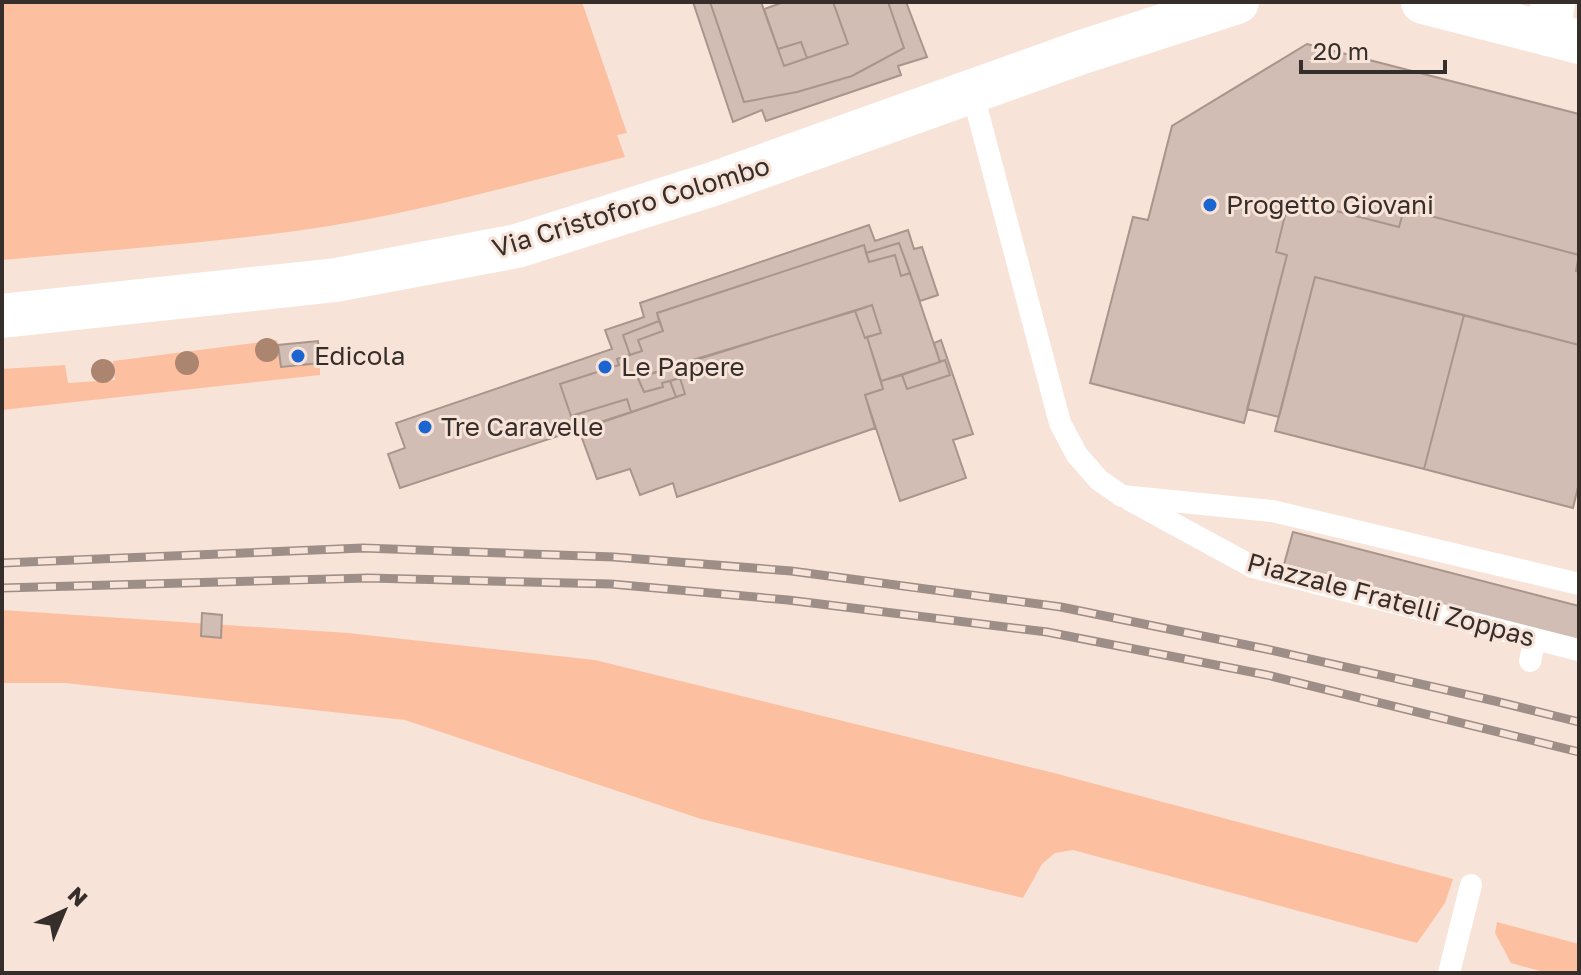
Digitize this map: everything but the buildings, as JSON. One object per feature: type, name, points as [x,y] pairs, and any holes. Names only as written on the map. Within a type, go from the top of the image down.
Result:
[{"type":"street","name":"Via Cristoforo Colombo","points":[[2,316],[336,280],[517,246],[703,188],[1079,53],[1237,2]]},
{"type":"street","points":[[1423,2],[1560,26]]},
{"type":"lane","name":"Piazzale Fratelli Zoppas","points":[[972,91],[1060,423],[1077,455],[1099,480],[1122,496],[1253,567],[1579,650]]},
{"type":"lane","name":"Piazzale Fratelli Zoppas","points":[[1122,496],[1272,511],[1579,584]]},
{"type":"lane","points":[[1530,661],[1535,639]]},
{"type":"lane","points":[[1449,973],[1471,885]]},
{"type":"shaded area","points":[[2,2],[582,2],[627,133],[617,135],[625,157],[437,204],[323,227],[203,242],[2,260]]},
{"type":"shaded area","points":[[277,340],[281,367],[320,363],[320,375],[2,410],[2,369],[65,365],[68,383],[115,380],[113,361]]},
{"type":"shaded area","points":[[2,610],[348,633],[595,660],[1054,773],[1453,879],[1445,903],[1417,943],[1073,850],[1055,853],[1042,864],[1023,898],[701,819],[405,720],[65,683],[2,683]]},
{"type":"shaded area","points":[[1497,922],[1579,944],[1579,973],[1547,973],[1511,963],[1495,933]]},
{"type":"railway","points":[[2,563],[363,548],[614,557],[791,571],[1061,607],[1266,649],[1579,722]]},
{"type":"railway","points":[[2,588],[368,578],[611,584],[788,600],[1047,632],[1267,675],[1579,752]]},
{"type":"place","name":"Progetto Giovani","points":[[1210,205]]},
{"type":"place","name":"Edicola","points":[[298,356]]},
{"type":"place","name":"Le Papere","points":[[605,367]]},
{"type":"place","name":"Tre Caravelle","points":[[425,427]]}]
